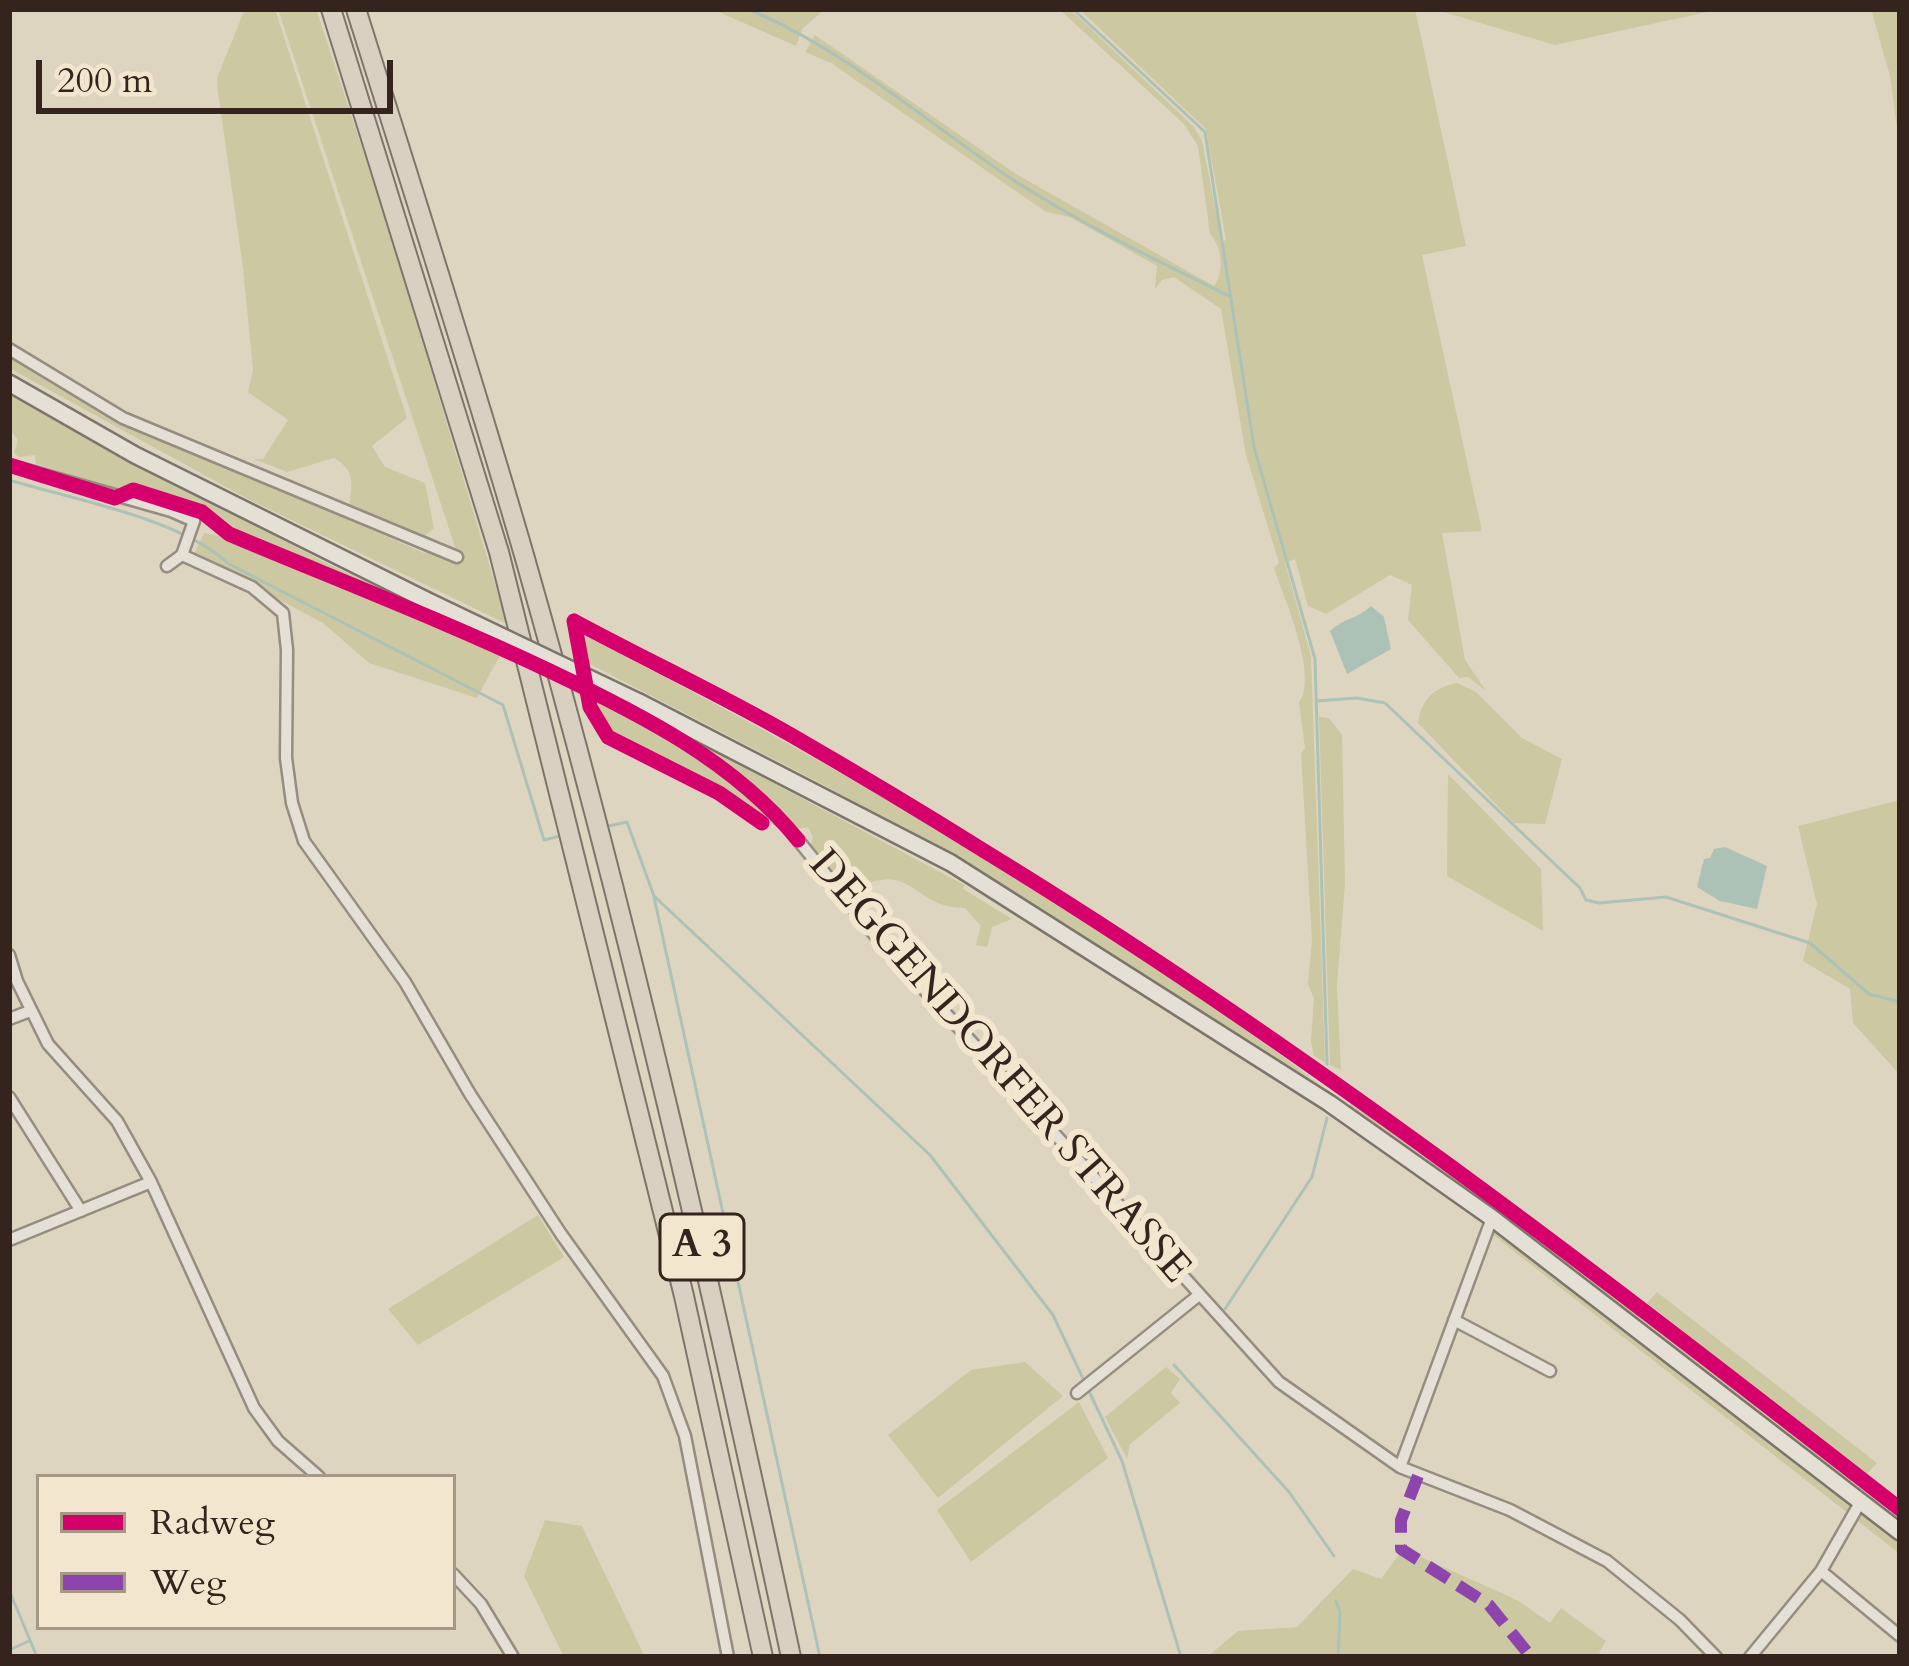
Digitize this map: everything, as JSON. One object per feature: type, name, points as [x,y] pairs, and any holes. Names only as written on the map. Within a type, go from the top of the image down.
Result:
[{"type":"highway","name":"A 3","points":[[332,9],[486,504],[684,1296],[763,1657]]},
{"type":"highway","name":"A 3","points":[[356,9],[482,414],[600,839],[711,1285],[791,1657]]},
{"type":"main road","points":[[9,383],[135,454],[639,702],[951,863],[1328,1103],[1492,1218],[1900,1532]]},
{"type":"street","points":[[9,349],[123,418],[457,557]]},
{"type":"street","points":[[9,466],[194,521],[186,544],[167,566]]},
{"type":"street","points":[[186,544],[252,586],[283,613],[286,758],[292,803],[304,841],[405,982],[548,1214],[663,1376],[685,1436],[728,1657]]},
{"type":"street","name":"DEGGENDORFER STRASSE","points":[[798,840],[874,934],[1280,1382],[1400,1467],[1510,1510],[1607,1561],[1680,1620],[1716,1657]]},
{"type":"street","points":[[9,955],[48,1044],[117,1120],[151,1182],[254,1408],[278,1441],[316,1474]]},
{"type":"street","points":[[9,1019],[31,1011]]},
{"type":"street","points":[[9,1097],[81,1211]]},
{"type":"street","points":[[9,1240],[151,1182]]},
{"type":"street","points":[[1400,1467],[1492,1218]]},
{"type":"street","name":"DEGGENDORFER STRASSE","points":[[1083,1388],[1199,1295]]},
{"type":"street","points":[[1454,1320],[1550,1371]]},
{"type":"street","points":[[1750,1657],[1821,1571],[1861,1501]]},
{"type":"street","points":[[1821,1571],[1900,1636]]},
{"type":"street","points":[[456,1577],[481,1604],[513,1657]]},
{"type":"shaded area","points":[[245,9],[275,9],[407,418],[372,446],[385,467],[425,483],[434,528],[422,539],[349,507],[349,473],[334,458],[287,472],[254,459],[263,459],[288,420],[248,392],[253,370],[243,268],[217,78]]},
{"type":"shaded area","points":[[278,9],[316,9],[383,211],[507,624],[250,500],[9,368],[9,357],[133,424],[424,553],[457,553]]},
{"type":"shaded area","points":[[712,9],[825,9],[802,29],[796,46]]},
{"type":"shaded area","points":[[1059,9],[1070,9],[1194,127],[1202,141],[1222,242],[1226,240],[1206,129],[1079,9],[1415,9],[1466,246],[1422,255],[1482,531],[1442,533],[1465,660],[1486,691],[1468,677],[1459,678],[1408,620],[1412,585],[1390,575],[1326,614],[1308,606],[1295,559],[1285,563],[1311,656],[1325,1062],[1314,1056],[1311,1041],[1312,941],[1299,703],[1304,691],[1303,656],[1274,568],[1279,563],[1246,455],[1221,309],[1174,277],[1162,280],[1155,289],[1157,266],[1070,217],[1046,212],[831,63],[805,52],[815,35],[1016,174],[1214,286],[1221,259],[1210,234],[1198,146],[1184,124]]},
{"type":"shaded area","points":[[1433,9],[1721,9],[1555,45]]},
{"type":"shaded area","points":[[1871,9],[1900,9],[1900,150],[1890,76]]},
{"type":"shaded area","points":[[9,395],[328,564],[415,604],[230,531],[204,509],[36,464],[35,455],[19,457],[14,453],[18,440],[9,428]]},
{"type":"shaded area","points":[[204,533],[229,538],[500,655],[477,698],[369,663],[323,623],[194,554]]},
{"type":"shaded area","points":[[1371,606],[1384,617],[1391,649],[1347,674],[1330,631]]},
{"type":"shaded area","points":[[588,637],[964,844],[1145,959],[1319,1084],[1000,884],[820,783],[584,661],[582,642]]},
{"type":"shaded area","points":[[1457,683],[1476,692],[1522,738],[1562,759],[1545,824],[1514,823],[1418,723],[1430,696]]},
{"type":"shaded area","points":[[594,700],[698,758],[745,793],[787,834],[734,798],[611,735]]},
{"type":"shaded area","points":[[1319,717],[1329,718],[1342,735],[1345,883],[1337,986],[1341,1070],[1330,1065]]},
{"type":"shaded area","points":[[661,723],[964,885],[963,889],[1012,919],[992,927],[987,947],[976,945],[981,926],[965,908],[933,901],[888,879],[847,889],[810,848],[813,837],[808,827],[797,829],[745,780]]},
{"type":"shaded area","points":[[1448,774],[1541,869],[1543,931],[1447,876]]},
{"type":"shaded area","points":[[1900,800],[1900,1075],[1853,1023],[1850,989],[1803,961],[1817,904],[1798,826]]},
{"type":"shaded area","points":[[1725,847],[1767,866],[1757,909],[1720,901],[1697,887],[1704,859],[1714,849]]},
{"type":"shaded area","points":[[1350,1101],[1489,1197],[1486,1204],[1350,1109]]},
{"type":"shaded area","points":[[1510,1212],[1858,1482],[1846,1481],[1509,1223],[1505,1214]]},
{"type":"shaded area","points":[[538,1215],[564,1257],[418,1345],[388,1309]]},
{"type":"shaded area","points":[[1500,1233],[1900,1543],[1900,1554],[1492,1234]]},
{"type":"shaded area","points":[[1657,1292],[1877,1463],[1866,1475],[1647,1303]]},
{"type":"shaded area","points":[[1025,1362],[1063,1396],[938,1498],[888,1435],[971,1370]]},
{"type":"shaded area","points":[[1166,1367],[1180,1379],[1171,1393],[1180,1403],[1130,1444],[1127,1459],[1105,1417]]},
{"type":"shaded area","points":[[1079,1402],[1108,1458],[971,1562],[937,1510]]},
{"type":"shaded area","points":[[545,1520],[582,1526],[645,1657],[564,1657],[524,1576]]},
{"type":"shaded area","points":[[1403,1549],[1517,1600],[1550,1623],[1561,1608],[1606,1641],[1599,1653],[1604,1657],[1207,1657],[1238,1631],[1297,1627],[1353,1569],[1381,1579]]},
{"type":"waterway","points":[[748,9],[854,67],[1043,199],[1229,296]]},
{"type":"waterway","points":[[1073,9],[1205,132],[1254,447],[1315,659],[1327,1064]]},
{"type":"waterway","points":[[9,480],[125,512],[183,534],[229,564],[503,705],[544,840],[560,836]]},
{"type":"waterway","points":[[1316,701],[1357,698],[1385,703],[1580,888],[1586,900],[1666,897],[1810,943],[1869,994],[1900,1002]]},
{"type":"waterway","points":[[604,827],[627,822],[654,896],[930,1155],[1053,1315],[1122,1461],[1181,1657]]},
{"type":"waterway","points":[[654,897],[820,1657]]},
{"type":"waterway","points":[[1225,1309],[1312,1177],[1327,1118]]},
{"type":"waterway","points":[[1174,1365],[1289,1492],[1334,1556]]},
{"type":"waterway","points":[[9,1590],[37,1657]]},
{"type":"waterway","points":[[1336,1601],[1340,1612],[1338,1657]]},
{"type":"waterway","points":[[9,1650],[29,1641]]},
{"type":"marked path","points":[[1418,1476],[1401,1520],[1401,1549],[1489,1605],[1531,1657]]},
{"type":"cycle path","points":[[9,465],[115,498],[133,490],[202,512],[229,534],[550,671],[618,704],[715,763],[798,840]]},
{"type":"cycle path","points":[[574,621],[865,778],[1222,1005],[1452,1167],[1900,1509]]},
{"type":"cycle path","points":[[574,621],[590,707],[608,737],[719,793],[762,823]]}]
